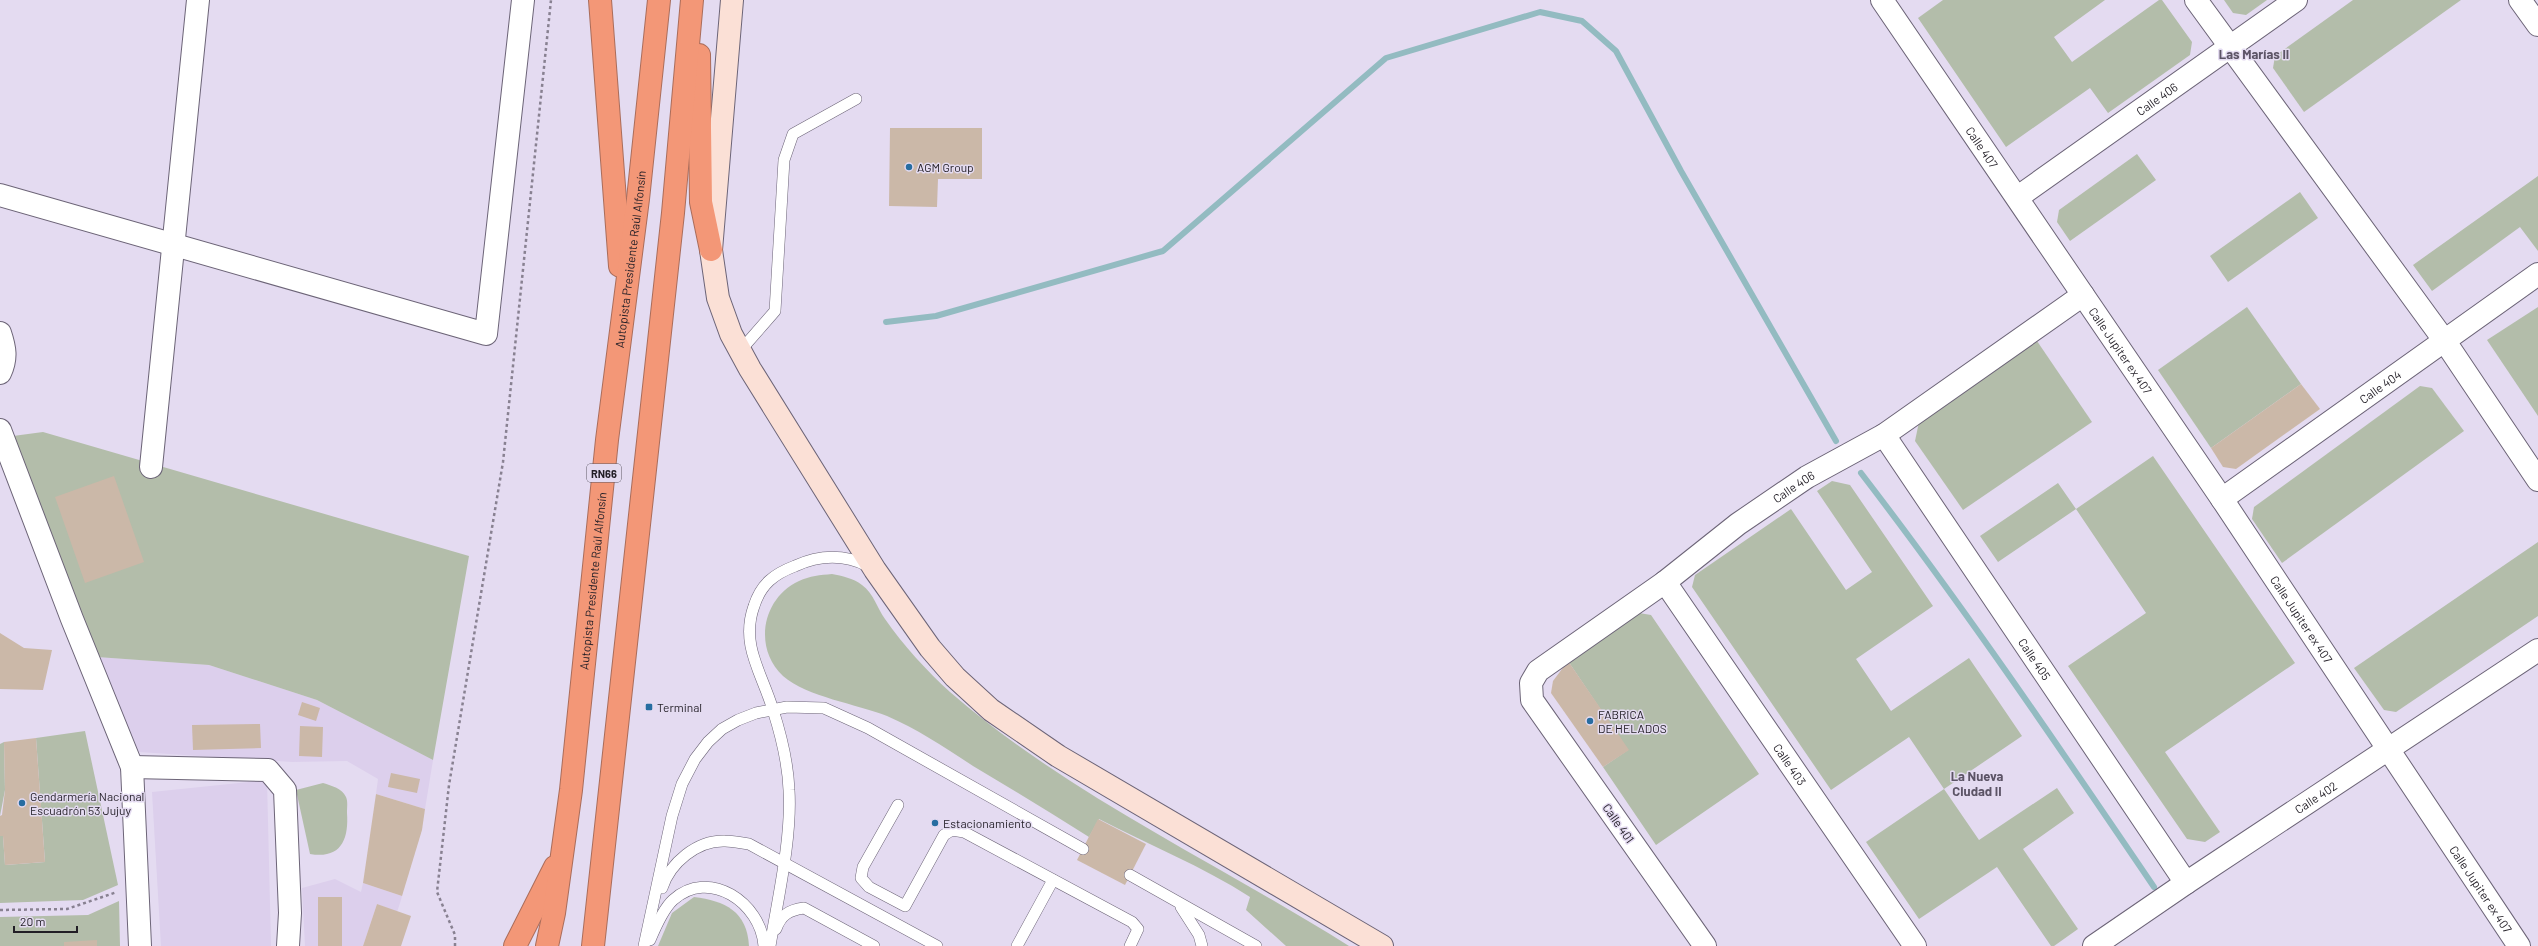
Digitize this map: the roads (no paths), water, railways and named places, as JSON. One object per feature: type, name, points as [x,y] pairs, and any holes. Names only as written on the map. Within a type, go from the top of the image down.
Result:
[{"type":"highway","points":[[600,0],[624,314]]},
{"type":"highway","name":"Autopista Presidente Raúl Alfonsín","points":[[547,946],[571,790],[607,440],[624,314],[659,0]]},
{"type":"highway","points":[[692,0],[700,58],[701,202],[711,250]]},
{"type":"highway","points":[[593,946],[673,214],[692,0]]},
{"type":"highway","points":[[515,946],[562,853]]},
{"type":"street","points":[[151,467],[198,0]]},
{"type":"street","points":[[0,195],[486,334],[523,0]]},
{"type":"street","points":[[732,0],[711,250],[718,298],[740,350],[774,410],[875,570],[930,648],[955,677],[991,710],[1058,756],[1382,946]]},
{"type":"street","name":"Calle 407","points":[[1882,0],[2018,197],[2082,295]]},
{"type":"street","points":[[2196,0],[2444,340],[2538,480]]},
{"type":"street","name":"Calle 406","points":[[2018,197],[2296,0]]},
{"type":"street","points":[[2525,2],[2538,25]]},
{"type":"street","name":"Calle 404","points":[[2222,499],[2538,274]]},
{"type":"street","name":"Calle 406","points":[[1532,700],[1531,683],[1538,671],[1664,582],[1738,524],[1807,477],[1884,435],[2082,295]]},
{"type":"street","name":"Calle Jupiter ex 407","points":[[2082,295],[2222,499],[2519,946]]},
{"type":"street","points":[[0,333],[5,349],[5,361],[0,373]]},
{"type":"street","points":[[0,430],[72,619],[132,767],[140,946]]},
{"type":"street","name":"Calle 405","points":[[1884,435],[2186,883]]},
{"type":"street","name":"Calle 403","points":[[1664,582],[1915,946]]},
{"type":"street","name":"Calle 402","points":[[2094,946],[2186,883],[2538,650]]},
{"type":"street","name":"Calle 401","points":[[1532,700],[1705,946]]},
{"type":"street","points":[[132,767],[268,770],[285,790],[290,912],[288,946]]},
{"type":"lane","points":[[740,350],[775,311],[784,160],[793,134],[856,99]]},
{"type":"lane","points":[[768,946],[783,861],[790,792],[788,769],[774,710],[754,661],[748,636],[750,617],[758,592],[774,574],[803,562],[831,557],[854,559],[875,570]]},
{"type":"lane","points":[[645,946],[672,816],[682,784],[695,759],[722,730],[738,720],[774,710],[805,706],[824,708],[846,718],[1083,849]]},
{"type":"lane","points":[[898,805],[863,867],[861,878],[869,887],[905,906],[944,836],[952,830],[964,832],[1132,922],[1138,929],[1130,946]]},
{"type":"lane","points":[[645,946],[669,870],[694,848],[723,841],[749,844],[783,861],[937,946]]},
{"type":"lane","points":[[1130,874],[1256,946]]},
{"type":"lane","points":[[1017,946],[1053,880]]},
{"type":"lane","points":[[645,946],[672,900],[691,890],[713,887],[732,893],[749,910],[768,946]]},
{"type":"lane","points":[[1176,900],[1190,916],[1200,935],[1202,946]]},
{"type":"lane","points":[[768,946],[780,918],[793,910],[804,908],[874,946]]},
{"type":"waterway","points":[[886,322],[936,316],[1163,251],[1386,58],[1540,12],[1582,21],[1616,51],[1681,171],[1836,441]]},
{"type":"waterway","points":[[1861,473],[1974,626],[2154,887]]},
{"type":"place","name":"AGM Group","points":[[909,167]]},
{"type":"place","name":"Terminal","points":[[649,707]]},
{"type":"place","name":"FABRICA DE HELADOS","points":[[1590,721]]},
{"type":"place","name":"Gendarmería Nacional Escuadrón 53 Jujuy","points":[[22,803]]},
{"type":"place","name":"Estacionamiento","points":[[935,823]]},
{"type":"district","name":"Las Marías II","points":[[2254,54]]},
{"type":"district","name":"La Nueva Ciudad II","points":[[1977,784]]}]
